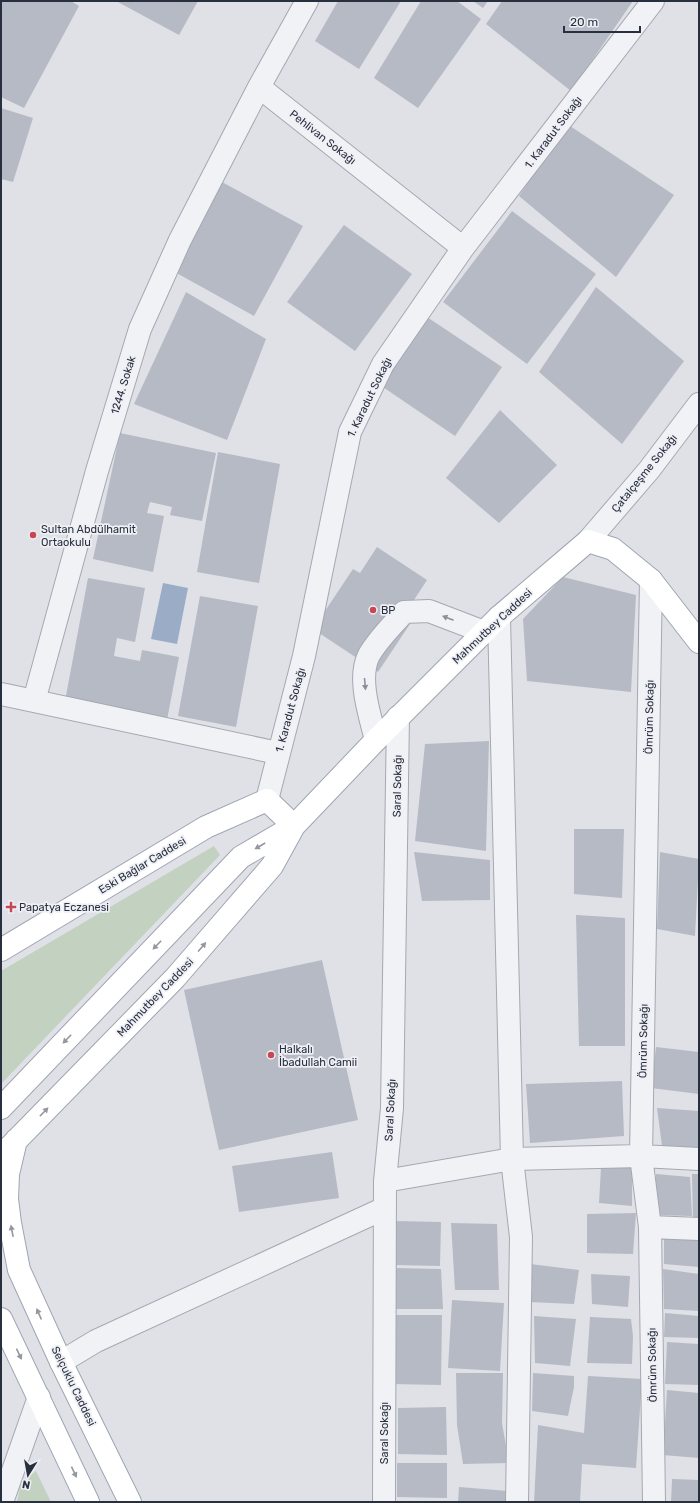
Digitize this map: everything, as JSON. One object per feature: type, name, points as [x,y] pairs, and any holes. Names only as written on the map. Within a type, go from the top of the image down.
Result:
[{"type":"main road","points":[[588,541],[613,549],[651,580],[699,642]]},
{"type":"main road","name":"Mahmutbey Caddesi","points":[[1,1156],[175,978],[272,866],[294,826],[376,740],[499,617],[588,541]]},
{"type":"main road","points":[[267,800],[294,826]]},
{"type":"main road","name":"Eski Bağlar Caddesi","points":[[1,950],[206,827],[267,800]]},
{"type":"main road","name":"Mahmutbey Caddesi","points":[[1,1108],[241,857],[294,826]]},
{"type":"main road","points":[[16,1140],[8,1174],[7,1199],[19,1270]]},
{"type":"main road","points":[[1,1247],[19,1270]]},
{"type":"main road","name":"Selçuklu Caddesi","points":[[19,1270],[61,1362],[130,1502]]},
{"type":"main road","points":[[1,1319],[88,1502]]},
{"type":"street","points":[[259,87],[307,1]]},
{"type":"street","name":"1. Karadut Sokağı","points":[[267,800],[304,656],[350,432],[383,364],[463,248],[653,1]]},
{"type":"street","name":"Pehlivan Sokağı","points":[[259,87],[463,248]]},
{"type":"street","name":"1244. Sokak","points":[[34,701],[97,471],[140,329],[180,240],[259,87]]},
{"type":"street","name":"Çatalçeşme Sokağı","points":[[588,541],[649,470],[699,404]]},
{"type":"street","name":"Ömrüm Sokağı","points":[[651,580],[641,1156],[650,1227],[654,1502]]},
{"type":"street","points":[[376,740],[369,714],[363,680],[368,657],[377,642],[404,612],[429,611],[484,632]]},
{"type":"street","points":[[499,617],[512,1159],[521,1237],[517,1502]]},
{"type":"street","points":[[1,694],[278,753]]},
{"type":"street","name":"Saral Sokağı","points":[[384,1502],[385,1181],[392,1108],[398,717]]},
{"type":"street","points":[[385,1181],[512,1159],[641,1156],[699,1160]]},
{"type":"street","points":[[61,1362],[96,1341],[385,1208]]},
{"type":"street","points":[[650,1227],[699,1229]]},
{"type":"street","points":[[2,1502],[39,1397]]},
{"type":"green space","points":[[214,846],[220,855],[1,1084],[1,971]]},
{"type":"green space","points":[[36,1471],[51,1502],[17,1502],[21,1482]]},
{"type":"water","points":[[163,583],[188,588],[177,644],[151,639]]},
{"type":"building","points":[[1,1],[71,1],[79,6],[24,108],[1,97]]},
{"type":"building","points":[[116,1],[198,1],[179,35]]},
{"type":"building","points":[[338,1],[401,1],[359,69],[315,41]]},
{"type":"building","points":[[421,1],[457,1],[481,19],[418,108],[374,78]]},
{"type":"building","points":[[473,1],[488,1],[483,8]]},
{"type":"building","points":[[502,1],[633,1],[571,91],[486,24]]},
{"type":"building","points":[[1,108],[33,118],[13,182],[1,179]]},
{"type":"building","points":[[567,124],[674,195],[616,277],[519,196]]},
{"type":"building","points":[[222,182],[303,226],[254,316],[173,271]]},
{"type":"building","points":[[512,211],[596,274],[527,364],[443,302]]},
{"type":"building","points":[[344,225],[412,274],[355,351],[287,302]]},
{"type":"building","points":[[596,287],[684,361],[622,444],[539,372]]},
{"type":"building","points":[[186,292],[266,339],[227,440],[134,404]]},
{"type":"building","points":[[424,315],[502,367],[455,436],[377,383]]},
{"type":"building","points":[[500,410],[557,465],[499,523],[446,478]]},
{"type":"building","points":[[120,433],[216,453],[202,521],[170,515],[172,507],[150,502],[147,513],[164,516],[153,572],[93,559]]},
{"type":"building","points":[[218,452],[280,464],[259,583],[197,572]]},
{"type":"building","points":[[377,547],[427,580],[410,606],[418,612],[378,672],[313,629],[353,569],[360,573]]},
{"type":"building","points":[[563,577],[636,595],[631,692],[527,681],[523,619]]},
{"type":"building","points":[[88,578],[145,588],[135,642],[117,638],[114,656],[140,661],[142,650],[179,657],[167,720],[65,701]]},
{"type":"building","points":[[200,596],[258,606],[236,727],[178,716]]},
{"type":"building","points":[[489,741],[486,851],[415,841],[425,744]]},
{"type":"building","points":[[574,829],[624,829],[622,898],[574,894]]},
{"type":"building","points":[[414,852],[490,860],[490,900],[422,901]]},
{"type":"building","points":[[660,852],[699,859],[695,936],[657,929]]},
{"type":"building","points":[[576,915],[625,918],[625,1046],[579,1046]]},
{"type":"building","name":"Halkalı İbadullah Camii","points":[[322,960],[358,1120],[219,1150],[184,990]]},
{"type":"building","points":[[656,1047],[699,1052],[699,1094],[651,1088]]},
{"type":"building","points":[[622,1081],[624,1136],[530,1143],[526,1084]]},
{"type":"building","points":[[657,1108],[699,1111],[699,1148],[662,1146]]},
{"type":"building","points":[[332,1152],[339,1198],[239,1212],[232,1166]]},
{"type":"building","points":[[632,1167],[632,1206],[599,1203],[601,1168]]},
{"type":"building","points":[[656,1174],[690,1177],[692,1216],[655,1215]]},
{"type":"building","points":[[692,1174],[699,1174],[699,1220],[693,1219]]},
{"type":"building","points":[[636,1213],[633,1254],[587,1253],[587,1214]]},
{"type":"building","points":[[394,1221],[441,1222],[440,1266],[393,1265]]},
{"type":"building","points":[[451,1223],[497,1224],[499,1290],[455,1290]]},
{"type":"building","points":[[664,1237],[699,1238],[699,1267],[664,1264]]},
{"type":"building","points":[[530,1264],[579,1270],[574,1304],[529,1302]]},
{"type":"building","points":[[394,1268],[441,1269],[443,1309],[393,1309]]},
{"type":"building","points":[[663,1269],[699,1274],[699,1311],[664,1309]]},
{"type":"building","points":[[591,1274],[630,1276],[628,1307],[592,1304]]},
{"type":"building","points":[[452,1300],[504,1303],[500,1371],[448,1368]]},
{"type":"building","points":[[665,1313],[699,1316],[699,1338],[664,1337]]},
{"type":"building","points":[[392,1315],[442,1315],[441,1385],[392,1384]]},
{"type":"building","points":[[534,1316],[576,1319],[570,1366],[535,1363]]},
{"type":"building","points":[[590,1317],[631,1319],[633,1336],[632,1364],[587,1363]]},
{"type":"building","points":[[667,1342],[699,1344],[699,1385],[665,1384]]},
{"type":"building","points":[[456,1373],[503,1373],[502,1423],[509,1463],[463,1464],[457,1425]]},
{"type":"building","points":[[533,1373],[574,1376],[574,1387],[568,1416],[532,1411]]},
{"type":"building","points":[[588,1376],[642,1379],[636,1468],[582,1464],[580,1502],[534,1502],[538,1425],[584,1433]]},
{"type":"building","points":[[667,1390],[699,1393],[699,1458],[663,1455]]},
{"type":"building","points":[[446,1407],[447,1455],[398,1454],[398,1408]]},
{"type":"building","points":[[397,1463],[447,1463],[447,1498],[397,1497]]},
{"type":"building","points":[[672,1479],[699,1480],[699,1502],[671,1502]]},
{"type":"building","points":[[459,1487],[508,1491],[507,1502],[458,1502]]},
{"type":"place","name":"Sultan Abdülhamit Ortaokulu","points":[[33,535]]},
{"type":"place","name":"BP","points":[[373,610]]},
{"type":"place","name":"Papatya Eczanesi","points":[[11,907]]},
{"type":"place","name":"Halkalı İbadullah Camii","points":[[271,1055]]}]
